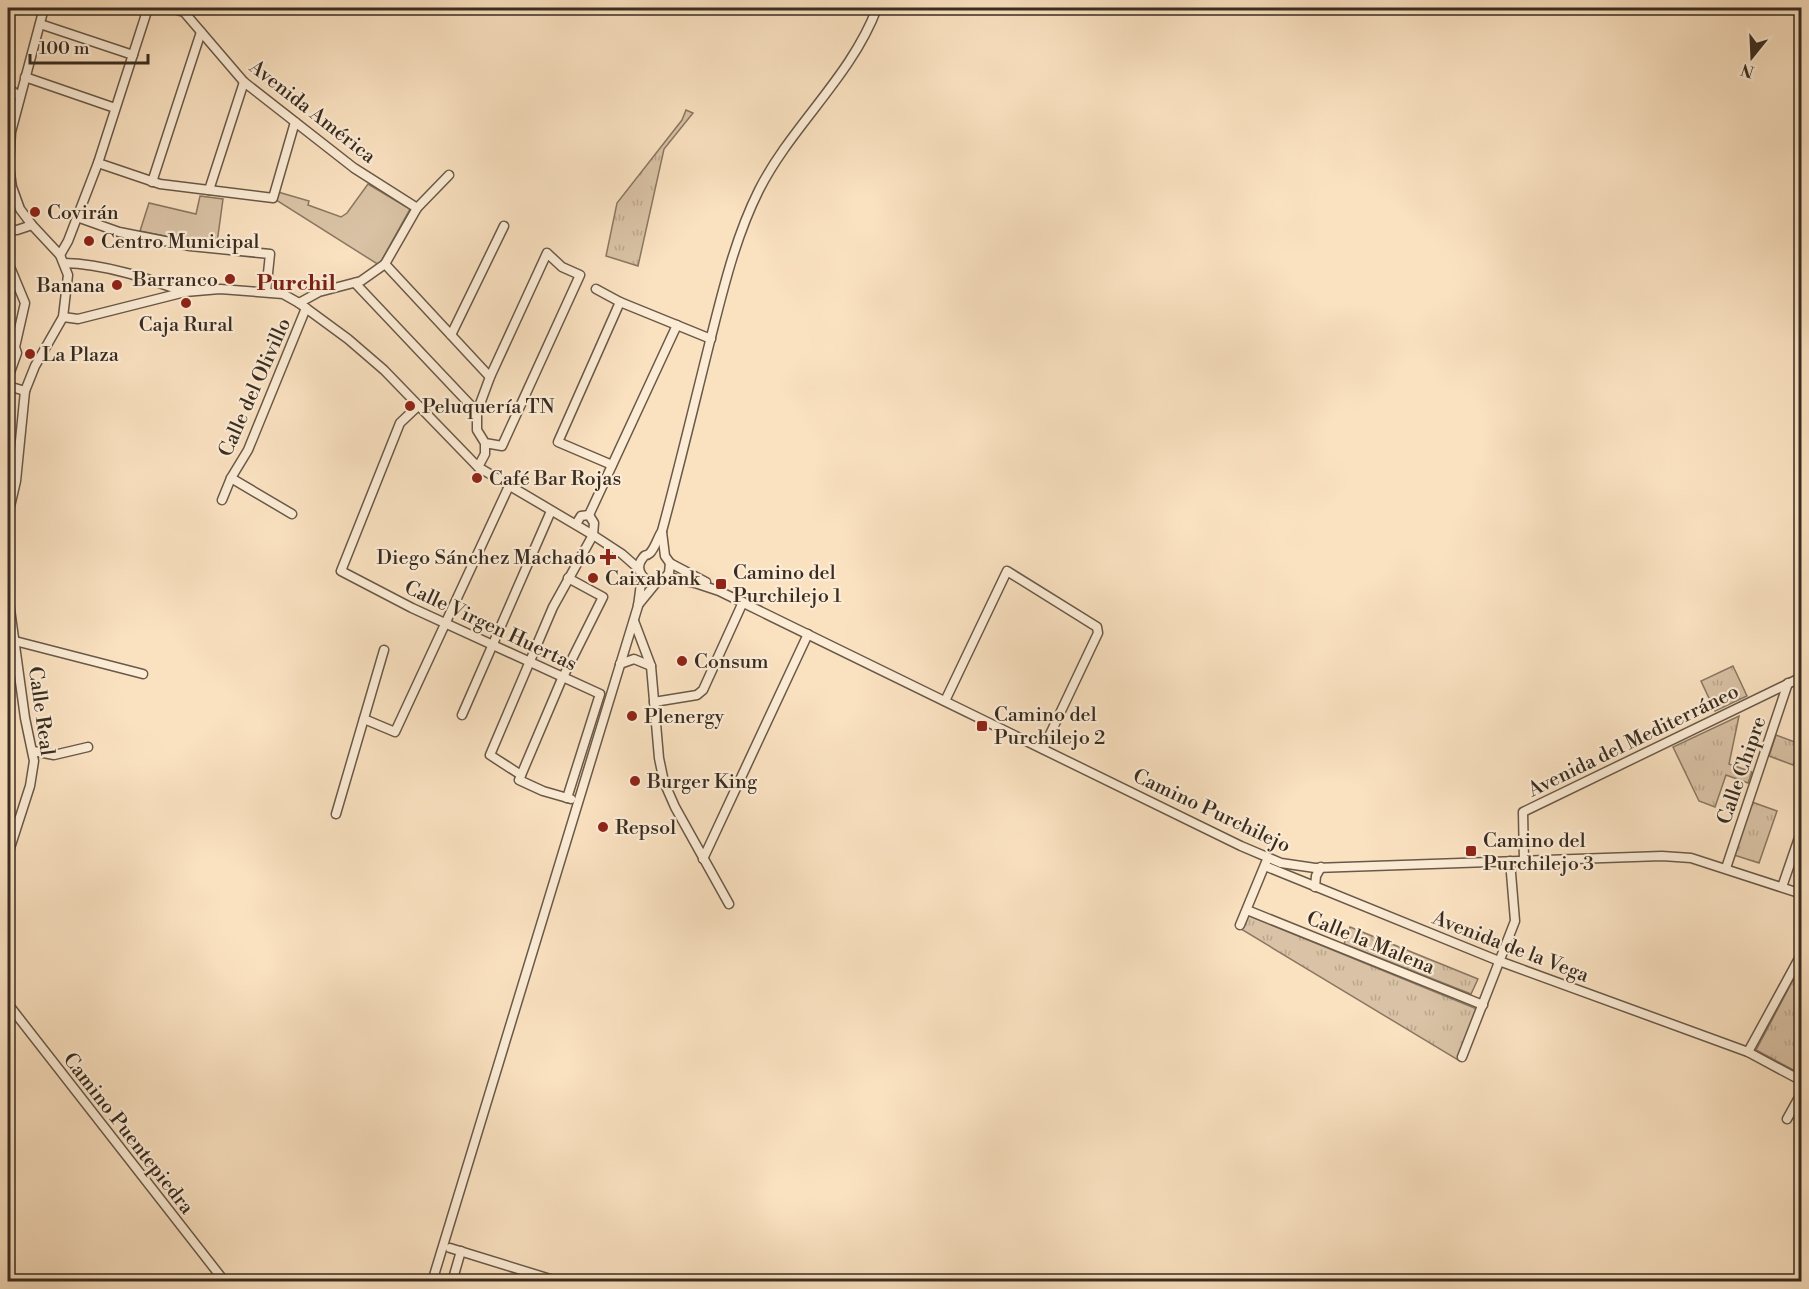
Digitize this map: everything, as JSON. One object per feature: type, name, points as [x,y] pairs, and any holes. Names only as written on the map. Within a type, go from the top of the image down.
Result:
[{"type":"street","points":[[8,515],[16,481],[25,391],[40,356],[63,317],[68,275],[62,259],[20,209],[10,187],[11,132],[44,8]]},
{"type":"street","points":[[62,259],[98,163],[148,8]]},
{"type":"street","name":"Avenida América","points":[[170,8],[184,12],[244,82],[354,168],[417,208]]},
{"type":"street","points":[[432,1281],[634,620],[638,606],[641,572],[647,554],[662,531],[735,248],[769,171],[852,58],[878,8]]},
{"type":"street","points":[[40,24],[133,55]]},
{"type":"street","points":[[152,182],[201,32]]},
{"type":"street","points":[[25,77],[116,108]]},
{"type":"street","points":[[209,190],[244,82]]},
{"type":"street","points":[[8,88],[19,96]]},
{"type":"street","points":[[98,163],[152,182],[273,198],[295,122]]},
{"type":"street","points":[[303,305],[319,292],[361,281],[385,264],[417,208],[449,175]]},
{"type":"street","points":[[77,217],[119,232],[190,246],[270,254],[266,291]]},
{"type":"street","points":[[8,230],[17,230],[32,225]]},
{"type":"street","points":[[451,335],[504,226]]},
{"type":"street","points":[[478,467],[485,454],[485,443],[477,430],[477,412],[490,376],[547,253],[562,267],[580,275],[502,446],[485,443]]},
{"type":"street","points":[[62,259],[158,281],[185,292]]},
{"type":"street","points":[[8,262],[25,303],[15,347],[17,353],[8,378]]},
{"type":"street","points":[[385,264],[490,376]]},
{"type":"street","points":[[355,283],[477,412]]},
{"type":"street","points":[[164,285],[164,297]]},
{"type":"street","points":[[63,317],[78,319],[185,292],[220,289],[283,294],[303,305],[384,370],[478,467],[593,535],[622,554],[646,580],[656,583]]},
{"type":"street","points":[[596,289],[620,302],[711,339]]},
{"type":"street","points":[[612,465],[558,442],[620,302]]},
{"type":"street","name":"Calle del Olivillo","points":[[222,500],[231,478],[248,450],[303,305]]},
{"type":"street","points":[[589,515],[677,325]]},
{"type":"street","points":[[8,386],[25,391]]},
{"type":"street","name":"Calle Virgen Huertas","points":[[418,406],[400,423],[341,572],[600,694],[574,774]]},
{"type":"street","name":"Calle del Olivillo","points":[[231,478],[292,514]]},
{"type":"street","points":[[364,719],[395,732],[509,486]]},
{"type":"street","points":[[462,715],[551,511]]},
{"type":"street","points":[[576,524],[581,516],[589,515]]},
{"type":"street","points":[[579,801],[543,791],[490,755],[553,607],[593,535],[594,523],[589,515]]},
{"type":"street","points":[[638,606],[656,583],[667,577],[670,568],[662,531]]},
{"type":"street","points":[[622,554],[660,553],[668,560]]},
{"type":"street","name":"Camino Purchilejo","points":[[668,560],[719,591],[1043,749],[1266,862],[1321,867],[1662,856],[1691,858],[1802,894]]},
{"type":"street","points":[[945,701],[1007,571],[1097,627],[1098,633],[1043,749]]},
{"type":"street","name":"Camino Purchilejo","points":[[667,577],[719,591]]},
{"type":"street","points":[[520,777],[563,677],[603,597],[568,578]]},
{"type":"street","name":"Calle Real","points":[[8,599],[25,717],[33,752],[33,772],[10,848],[8,862]]},
{"type":"street","points":[[654,702],[697,695],[703,690],[743,602]]},
{"type":"street","points":[[634,620],[651,666],[659,758],[664,783],[729,904]]},
{"type":"street","points":[[703,859],[808,634]]},
{"type":"street","points":[[15,641],[143,674]]},
{"type":"street","points":[[336,814],[384,650]]},
{"type":"street","points":[[620,664],[634,659],[651,666]]},
{"type":"street","name":"Avenida del Mediterráneo","points":[[1524,861],[1523,812],[1802,677]]},
{"type":"street","name":"Calle Chipre","points":[[1726,868],[1788,683]]},
{"type":"street","points":[[33,752],[54,755],[88,747]]},
{"type":"street","points":[[567,798],[574,774],[586,778]]},
{"type":"street","points":[[1782,887],[1802,829]]},
{"type":"street","points":[[1462,1057],[1515,921],[1510,861]]},
{"type":"street","points":[[1240,925],[1266,862]]},
{"type":"street","name":"Avenida de la Vega","points":[[1266,862],[1287,875],[1315,887],[1499,961],[1748,1052],[1802,1081]]},
{"type":"street","points":[[1285,864],[1287,875]]},
{"type":"street","points":[[1309,867],[1316,876]]},
{"type":"street","points":[[1315,887],[1316,876],[1321,867]]},
{"type":"street","name":"Calle la Malena","points":[[1247,910],[1482,1005]]},
{"type":"street","points":[[1748,1052],[1802,953]]},
{"type":"street","name":"Camino Puentepiedra","points":[[8,1004],[225,1281]]},
{"type":"street","points":[[1786,1119],[1802,1092]]},
{"type":"street","points":[[450,1248],[535,1278],[560,1281]]},
{"type":"street","points":[[452,1281],[461,1251]]},
{"type":"green space","points":[[686,110],[693,113],[664,149],[638,266],[606,256],[617,203],[682,120]]},
{"type":"green space","points":[[368,184],[410,209],[379,265],[276,200],[278,192],[309,201],[308,205],[341,217],[347,213]]},
{"type":"green space","points":[[200,196],[223,199],[217,243],[140,231],[149,203],[196,214]]},
{"type":"green space","points":[[1733,666],[1747,696],[1715,711],[1701,681]]},
{"type":"green space","points":[[1739,716],[1729,764],[1752,772],[1748,783],[1726,775],[1715,807],[1699,801],[1673,747]]},
{"type":"green space","points":[[1776,735],[1800,744],[1793,765],[1769,756]]},
{"type":"green space","points":[[1752,802],[1777,811],[1759,863],[1734,855]]},
{"type":"green space","points":[[1247,915],[1477,1009],[1458,1060],[1241,929]]},
{"type":"green space","points":[[1350,927],[1478,979],[1471,994],[1344,944]]},
{"type":"green space","points":[[1801,965],[1801,1074],[1756,1050]]},
{"type":"place","name":"Covirán","points":[[35,212]]},
{"type":"place","name":"Centro Municipal","points":[[89,241]]},
{"type":"place","name":"Barranco","points":[[230,279]]},
{"type":"place","name":"Banana","points":[[117,285]]},
{"type":"place","name":"Caja Rural","points":[[186,303]]},
{"type":"place","name":"La Plaza","points":[[30,354]]},
{"type":"place","name":"Peluquería TN","points":[[410,406]]},
{"type":"place","name":"Café Bar Rojas","points":[[477,478]]},
{"type":"place","name":"Diego Sánchez Machado","points":[[608,557]]},
{"type":"place","name":"Caixabank","points":[[593,578]]},
{"type":"place","name":"Camino del Purchilejo 1","points":[[721,584]]},
{"type":"place","name":"Consum","points":[[682,661]]},
{"type":"place","name":"Plenergy","points":[[632,716]]},
{"type":"place","name":"Camino del Purchilejo 2","points":[[982,726]]},
{"type":"place","name":"Burger King","points":[[635,781]]},
{"type":"place","name":"Repsol","points":[[603,827]]},
{"type":"place","name":"Camino del Purchilejo 3","points":[[1471,851]]},
{"type":"district","name":"Purchil","points":[[296,282]]}]
